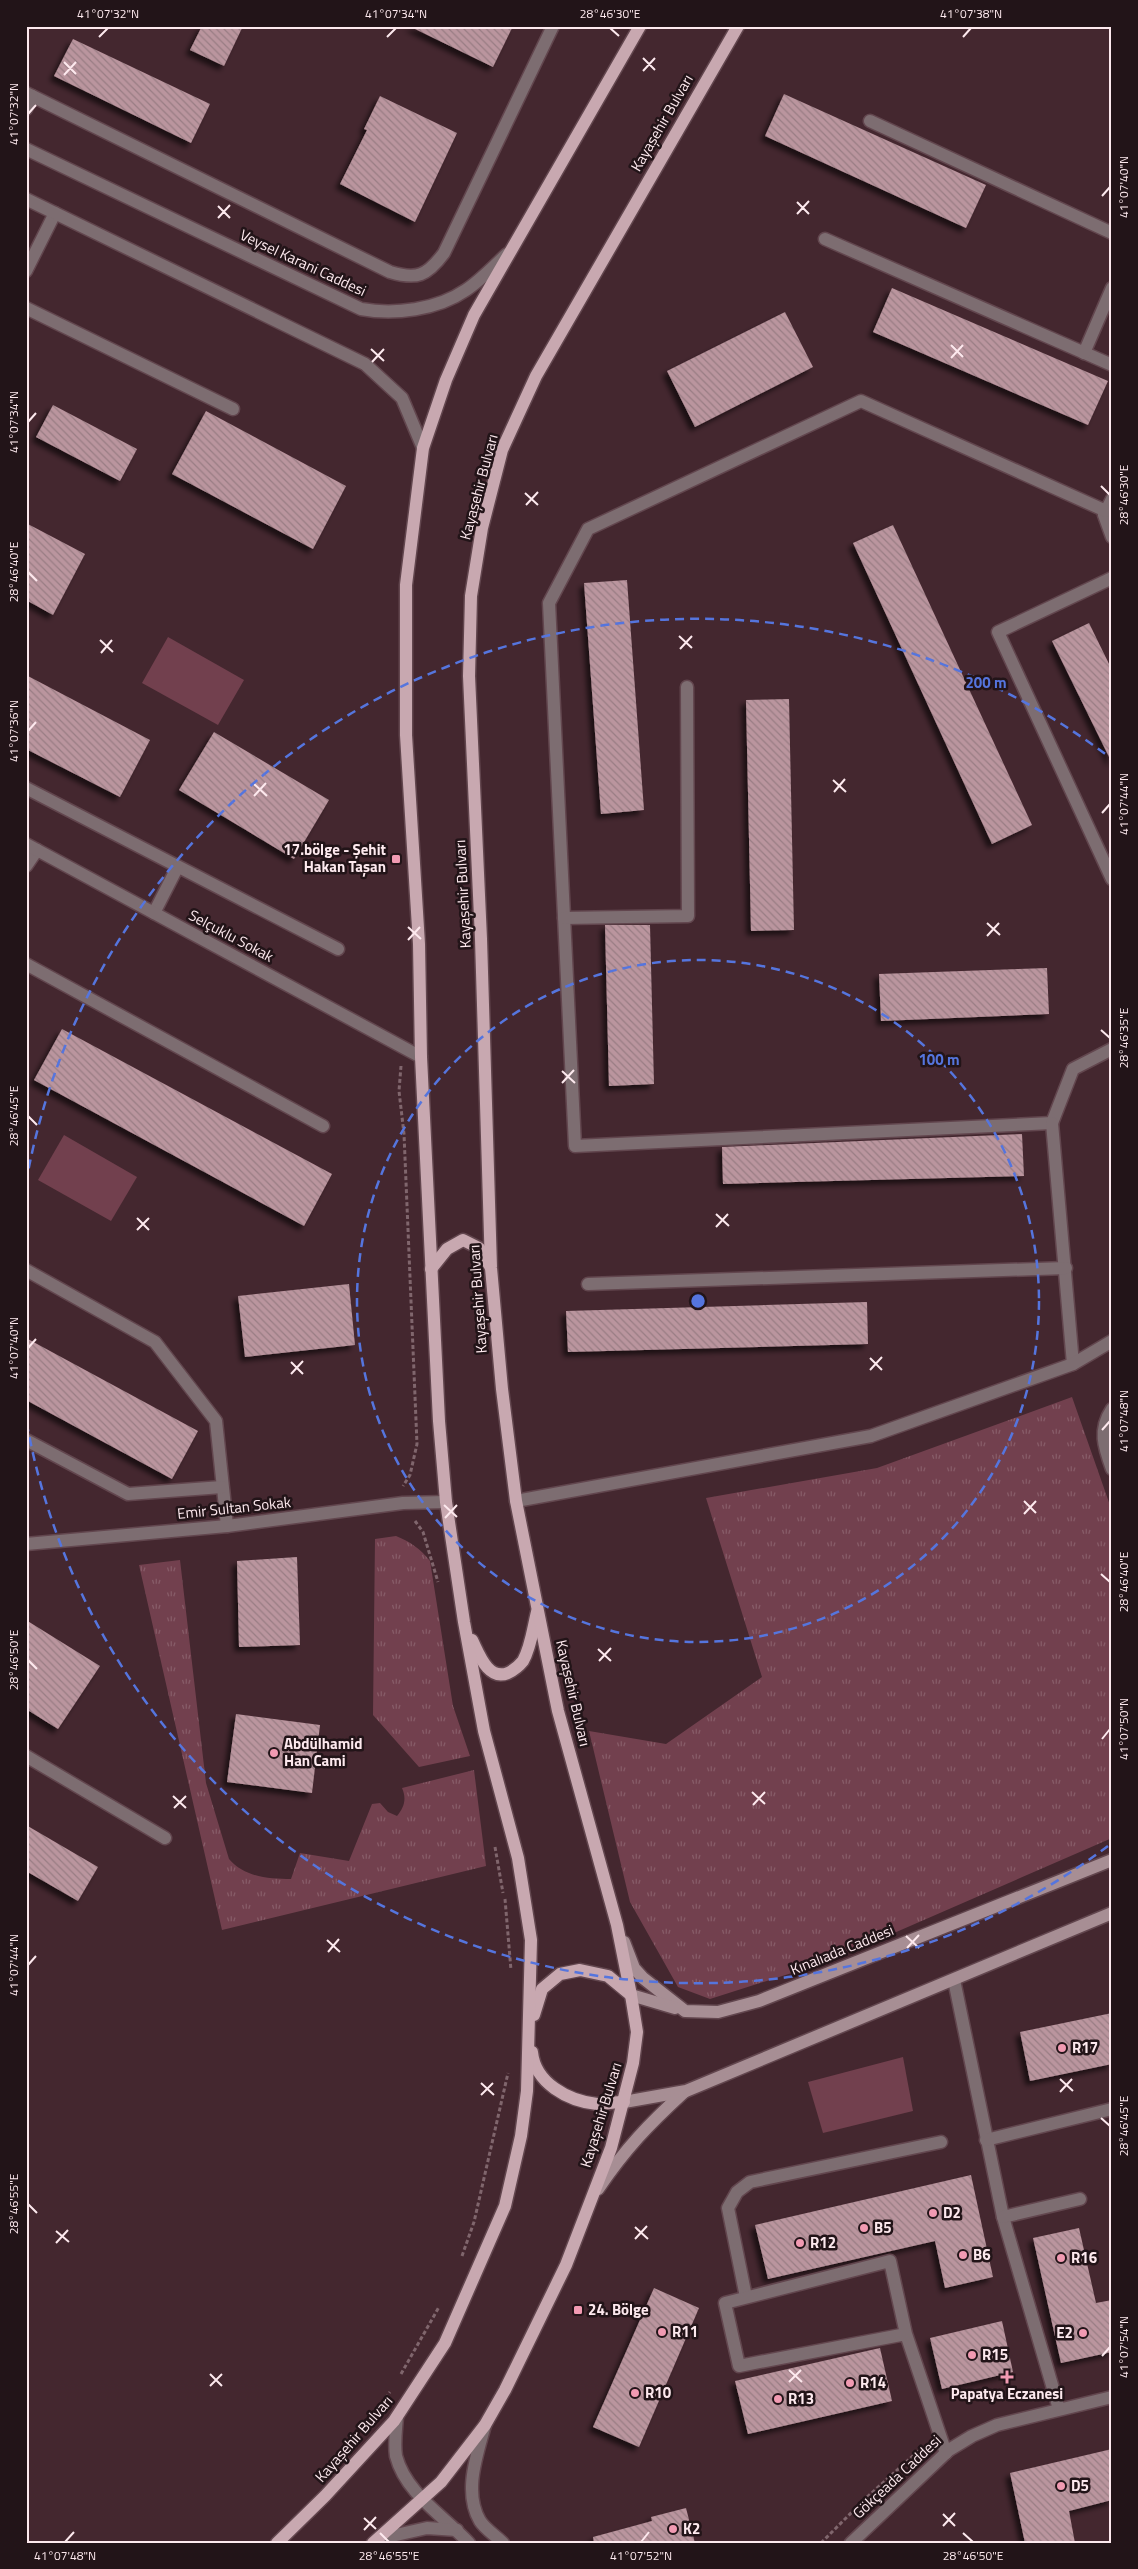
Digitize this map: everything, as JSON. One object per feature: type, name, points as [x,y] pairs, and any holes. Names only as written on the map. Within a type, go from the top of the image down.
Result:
[{"type":"main road","name":"Kayaşehir Bulvarı","points":[[277,2543],[325,2496],[397,2417],[445,2343],[505,2206],[521,2136],[527,2092],[531,1940],[521,1876],[484,1731],[464,1622],[446,1502],[431,1269],[421,1057],[419,944],[406,735],[406,585],[423,448],[446,380],[474,315],[640,26]]},
{"type":"main road","name":"Kayaşehir Bulvarı","points":[[376,2541],[423,2499],[460,2460],[485,2425],[505,2390],[566,2265],[611,2148],[634,2063],[637,2032],[632,1994],[617,1925],[558,1711],[516,1501],[502,1389],[491,1268],[482,949],[469,676],[471,596],[482,528],[502,450],[536,376],[738,26]]},
{"type":"main road","points":[[431,1269],[447,1250],[463,1240],[480,1248],[491,1268]]},
{"type":"main road","points":[[464,1622],[483,1663],[492,1672],[504,1674],[514,1670],[522,1662],[529,1647],[538,1608]]},
{"type":"main road","name":"Kınalıada Caddesi","points":[[632,1994],[685,2011],[718,2012],[758,2001],[1112,1860]]},
{"type":"main road","points":[[632,1994],[608,1976],[580,1970],[560,1974],[542,1989],[529,2032],[533,2061],[547,2083],[561,2093],[596,2104],[624,2102],[686,2091],[792,2045],[954,1980],[1112,1913]]},
{"type":"main road","points":[[617,1925],[634,1968],[643,1978],[685,2011]]},
{"type":"main road","points":[[590,2200],[624,2151],[648,2125],[686,2091]]},
{"type":"street","points":[[26,109],[29,94],[390,272],[408,278],[426,273],[444,253],[553,26]]},
{"type":"street","points":[[870,121],[1112,234]]},
{"type":"street","name":"Veysel Karani Caddesi","points":[[26,149],[360,309],[382,313],[404,311],[434,304],[465,291],[509,253]]},
{"type":"street","points":[[26,199],[365,364],[402,398],[423,448]]},
{"type":"street","points":[[26,271],[55,213]]},
{"type":"street","points":[[825,239],[1112,365]]},
{"type":"street","points":[[1084,353],[1112,288]]},
{"type":"street","points":[[26,308],[233,410]]},
{"type":"street","points":[[1052,1123],[575,1146],[549,603],[588,529],[861,401],[1106,511]]},
{"type":"street","points":[[1112,499],[1104,515],[1112,537]]},
{"type":"street","points":[[1112,578],[998,632],[1112,879]]},
{"type":"street","points":[[564,918],[688,916],[687,687]]},
{"type":"street","points":[[26,788],[177,868],[338,949]]},
{"type":"street","points":[[26,866],[31,847]]},
{"type":"street","name":"Selçuklu Sokak","points":[[31,847],[421,1057]]},
{"type":"street","points":[[154,913],[177,868]]},
{"type":"street","points":[[26,964],[323,1126]]},
{"type":"street","points":[[1073,1364],[1052,1123],[1073,1069],[1112,1050]]},
{"type":"street","points":[[588,1284],[1066,1268]]},
{"type":"street","points":[[26,1270],[155,1342],[216,1421],[227,1526]]},
{"type":"street","points":[[516,1501],[871,1436],[1073,1364],[1112,1341]]},
{"type":"street","points":[[1112,1409],[1103,1428],[1103,1443],[1112,1469]]},
{"type":"street","points":[[26,1440],[128,1494],[222,1487]]},
{"type":"street","name":"Emir Sultan Sokak","points":[[26,1544],[227,1526],[404,1503],[446,1502]]},
{"type":"street","points":[[26,1756],[165,1838]]},
{"type":"street","points":[[954,1980],[1003,2217],[1059,2409]]},
{"type":"street","points":[[986,2140],[1112,2109]]},
{"type":"street","points":[[746,2297],[728,2208],[737,2192],[750,2182],[941,2142]]},
{"type":"street","points":[[1003,2217],[1080,2199]]},
{"type":"street","points":[[906,2334],[739,2366],[725,2303],[890,2261],[906,2334],[946,2453]]},
{"type":"street","name":"Gökçeada Caddesi","points":[[851,2543],[946,2453],[972,2436],[997,2426],[1112,2397]]},
{"type":"street","points":[[397,2417],[396,2455],[405,2477],[423,2499],[470,2543]]},
{"type":"street","points":[[485,2425],[473,2473],[472,2493],[480,2521],[502,2543]]},
{"type":"street","points":[[376,2541],[427,2528],[457,2530]]},
{"type":"path","points":[[399,1091],[404,1134],[417,1444],[410,1475],[403,1487],[404,1515],[413,1518],[423,1532],[439,1585]]},
{"type":"path","points":[[494,1843],[504,1898],[511,1972]]},
{"type":"path","points":[[459,2262],[474,2222],[509,2070]]},
{"type":"path","points":[[401,2375],[442,2302]]},
{"type":"path","points":[[365,2425],[391,2390]]},
{"type":"green space","points":[[168,637],[244,680],[218,725],[142,683]]},
{"type":"green space","points":[[64,1135],[137,1177],[111,1221],[38,1180]]},
{"type":"green space","points":[[1072,1397],[1112,1511],[1112,1838],[832,1960],[710,1999],[678,1987],[630,1902],[589,1731],[666,1744],[762,1677],[706,1498],[877,1468]]},
{"type":"green space","points":[[396,1536],[414,1546],[430,1561],[453,1706],[470,1756],[419,1767],[373,1715],[375,1539]]},
{"type":"green space","points":[[180,1560],[206,1783],[229,1859],[235,1865],[257,1876],[291,1879],[300,1853],[349,1861],[372,1804],[380,1803],[388,1812],[397,1816],[404,1803],[402,1788],[474,1770],[486,1866],[222,1930],[139,1565]]},
{"type":"green space","points":[[903,2057],[913,2111],[823,2133],[808,2082]]},
{"type":"building","points":[[202,26],[243,26],[224,66],[190,50]]},
{"type":"building","points":[[409,26],[513,26],[493,67]]},
{"type":"building","points":[[73,39],[210,104],[191,143],[54,76]]},
{"type":"building","points":[[784,94],[986,185],[966,228],[765,136]]},
{"type":"building","points":[[380,96],[457,133],[415,222],[340,184],[367,130],[364,129]]},
{"type":"building","points":[[892,288],[1108,381],[1088,425],[873,332]]},
{"type":"building","points":[[785,312],[813,367],[695,427],[667,371]]},
{"type":"building","points":[[53,405],[137,449],[120,481],[36,437]]},
{"type":"building","points":[[206,411],[346,486],[313,549],[172,474]]},
{"type":"building","points":[[26,523],[85,554],[53,615],[26,600]]},
{"type":"building","points":[[893,525],[1032,825],[992,844],[853,543]]},
{"type":"building","points":[[627,580],[644,810],[601,814],[584,583]]},
{"type":"building","points":[[1089,623],[1112,670],[1112,763],[1052,641]]},
{"type":"building","points":[[26,675],[150,740],[120,797],[26,749]]},
{"type":"building","points":[[789,699],[794,930],[751,931],[746,700]]},
{"type":"building","points":[[214,732],[329,800],[294,859],[179,790]]},
{"type":"building","points":[[605,925],[650,925],[654,1084],[609,1086]]},
{"type":"building","points":[[1047,968],[1049,1014],[881,1021],[879,974]]},
{"type":"building","points":[[62,1029],[332,1174],[304,1226],[34,1080]]},
{"type":"building","points":[[1022,1134],[1024,1176],[723,1184],[722,1147]]},
{"type":"building","points":[[349,1284],[355,1345],[245,1357],[238,1296]]},
{"type":"building","points":[[867,1302],[868,1344],[568,1352],[566,1311]]},
{"type":"building","points":[[26,1338],[198,1431],[172,1479],[26,1400]]},
{"type":"building","points":[[297,1557],[300,1645],[239,1647],[237,1561]]},
{"type":"building","points":[[26,1620],[100,1666],[58,1729],[26,1709]]},
{"type":"building","name":"Abdülhamid Han Cami","points":[[236,1714],[320,1725],[312,1793],[227,1782]]},
{"type":"building","points":[[26,1825],[98,1867],[78,1901],[26,1871]]},
{"type":"building","name":"R17","points":[[1112,2013],[1112,2064],[1030,2081],[1020,2032]]},
{"type":"building","points":[[971,2175],[993,2277],[945,2288],[935,2241],[768,2279],[755,2225]]},
{"type":"building","points":[[1079,2228],[1096,2303],[1112,2300],[1112,2352],[1061,2363],[1033,2238]]},
{"type":"building","points":[[654,2288],[699,2308],[639,2447],[593,2427]]},
{"type":"building","name":"R15","points":[[1002,2321],[1013,2372],[942,2389],[930,2338]]},
{"type":"building","points":[[880,2348],[892,2401],[748,2434],[735,2381]]},
{"type":"building","name":"D5","points":[[1112,2449],[1112,2500],[1069,2511],[1075,2543],[1025,2543],[1010,2473]]},
{"type":"building","points":[[686,2508],[695,2543],[594,2543],[593,2537],[652,2521],[651,2517]]},
{"type":"place","name":"17.bölge - Şehit Hakan Taşan","points":[[396,859]]},
{"type":"place","name":"Abdülhamid Han Cami","points":[[274,1753]]},
{"type":"place","name":"R17","points":[[1062,2048]]},
{"type":"place","name":"D2","points":[[933,2213]]},
{"type":"place","name":"B5","points":[[864,2228]]},
{"type":"place","name":"R12","points":[[800,2243]]},
{"type":"place","name":"B6","points":[[963,2255]]},
{"type":"place","name":"R16","points":[[1061,2258]]},
{"type":"place","name":"24. Bölge","points":[[578,2310]]},
{"type":"place","name":"R11","points":[[662,2332]]},
{"type":"place","name":"E2","points":[[1083,2333]]},
{"type":"place","name":"R15","points":[[972,2355]]},
{"type":"place","name":"Papatya Eczanesi","points":[[1007,2377]]},
{"type":"place","name":"R14","points":[[850,2383]]},
{"type":"place","name":"R10","points":[[635,2393]]},
{"type":"place","name":"R13","points":[[778,2399]]},
{"type":"place","name":"D5","points":[[1061,2486]]},
{"type":"place","name":"K2","points":[[673,2529]]}]
